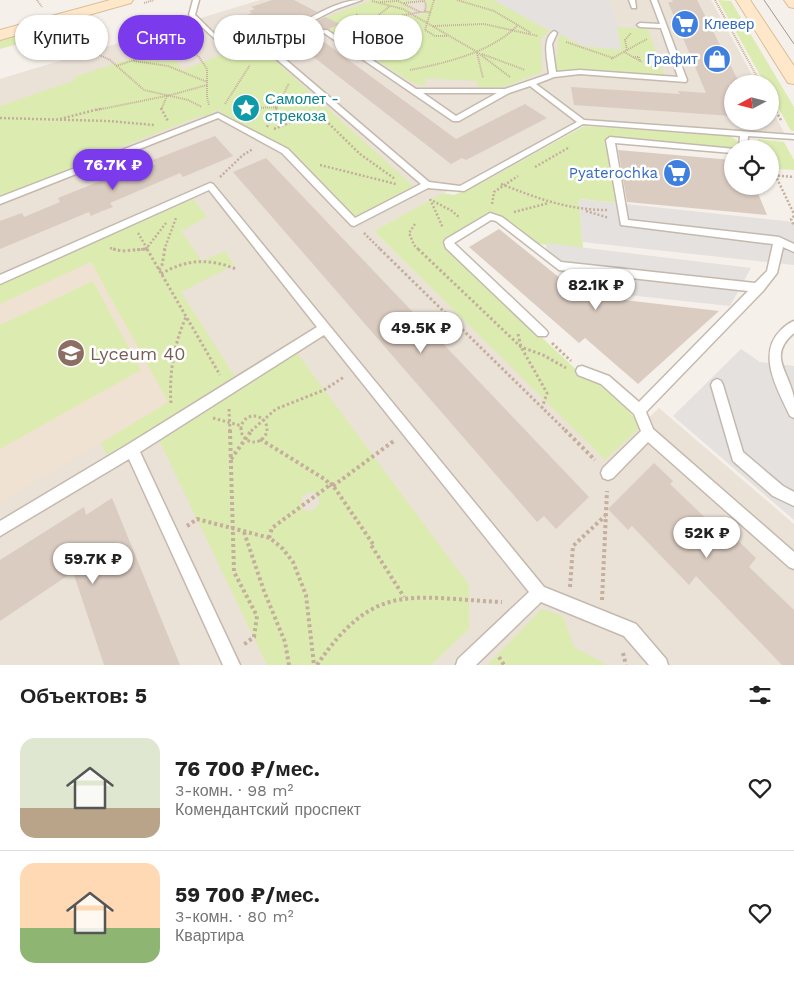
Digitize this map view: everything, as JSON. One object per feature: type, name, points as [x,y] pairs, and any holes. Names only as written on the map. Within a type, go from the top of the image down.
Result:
[{"type":"main road","points":[[0,23],[88,0]]},
{"type":"main road","points":[[0,35],[126,0]]},
{"type":"main road","points":[[743,0],[794,79]]},
{"type":"main road","points":[[791,0],[794,4]]},
{"type":"lane","points":[[196,0],[192,15],[214,35]]},
{"type":"lane","points":[[319,15],[359,0]]},
{"type":"lane","points":[[325,31],[416,90],[456,119],[506,92],[552,75],[580,72],[683,80],[654,0],[645,0]]},
{"type":"lane","points":[[640,25],[663,26]]},
{"type":"lane","points":[[552,75],[549,44],[553,35]]},
{"type":"lane","points":[[281,60],[427,185],[460,189],[582,122]]},
{"type":"lane","points":[[530,83],[582,122],[794,137]]},
{"type":"lane","points":[[416,90],[506,92]]},
{"type":"lane","points":[[0,201],[218,115],[285,151],[354,223],[427,185]]},
{"type":"lane","points":[[744,133],[744,140]]},
{"type":"lane","points":[[724,149],[610,140],[624,223],[779,241],[794,248]]},
{"type":"lane","points":[[0,280],[210,186],[539,593],[630,630],[660,665]]},
{"type":"lane","points":[[542,333],[451,248],[449,242],[489,214],[499,219],[559,266],[759,288]]},
{"type":"lane","points":[[639,410],[772,273],[779,241]]},
{"type":"lane","points":[[794,326],[781,338],[775,348],[775,361],[794,412]]},
{"type":"lane","points":[[0,529],[193,413],[226,385],[326,328]]},
{"type":"lane","points":[[582,371],[604,380],[639,410],[648,433],[794,562]]},
{"type":"lane","points":[[717,385],[738,456],[778,492],[794,499]]},
{"type":"lane","points":[[608,473],[648,433]]},
{"type":"lane","points":[[132,450],[232,665]]},
{"type":"lane","points":[[464,665],[539,593]]},
{"type":"path","points":[[37,0],[42,8]]},
{"type":"path","points":[[370,0],[412,14],[429,23],[475,52],[522,86]]},
{"type":"path","points":[[434,0],[426,30],[435,36],[449,36]]},
{"type":"path","points":[[457,0],[494,11],[534,35]]},
{"type":"path","points":[[715,0],[756,75]]},
{"type":"path","points":[[404,4],[424,1],[426,4],[425,12]]},
{"type":"path","points":[[378,15],[390,6]]},
{"type":"path","points":[[356,15],[362,8]]},
{"type":"path","points":[[407,15],[431,12]]},
{"type":"path","points":[[433,26],[484,24],[534,35],[553,35],[613,58]]},
{"type":"path","points":[[406,70],[418,69],[475,52],[515,30],[518,25]]},
{"type":"path","points":[[325,31],[334,29]]},
{"type":"path","points":[[107,60],[144,90],[188,100],[199,106],[210,108],[207,97],[207,69],[202,60],[184,46],[162,47],[146,56],[116,66]]},
{"type":"path","points":[[475,52],[524,70],[552,75]]},
{"type":"path","points":[[475,52],[485,91]]},
{"type":"path","points":[[633,57],[639,57],[640,60]]},
{"type":"path","points":[[128,61],[144,61],[168,66],[207,83]]},
{"type":"path","points":[[218,115],[236,84],[253,61]]},
{"type":"path","points":[[210,186],[243,155],[263,140],[292,78]]},
{"type":"path","points":[[57,120],[101,108],[197,89],[207,83]]},
{"type":"path","points":[[167,95],[163,101],[162,109],[164,116],[169,122],[169,128]]},
{"type":"path","points":[[281,126],[334,105]]},
{"type":"path","points":[[257,108],[277,107]]},
{"type":"path","points":[[317,112],[360,154],[398,181]]},
{"type":"path","points":[[0,118],[108,120],[160,125]]},
{"type":"path","points":[[532,168],[570,146]]},
{"type":"path","points":[[291,156],[382,182],[402,185]]},
{"type":"path","points":[[525,172],[494,192],[489,214],[514,212],[550,203]]},
{"type":"path","points":[[779,176],[794,177]]},
{"type":"path","points":[[484,177],[550,203],[583,210],[624,223]]},
{"type":"path","points":[[779,181],[794,215],[791,219],[794,226]]},
{"type":"path","points":[[452,241],[431,200],[452,211],[472,227]]},
{"type":"path","points":[[583,210],[622,210]]},
{"type":"path","points":[[160,272],[165,246],[177,213]]},
{"type":"path","points":[[146,249],[168,220]]},
{"type":"path","points":[[354,223],[608,473],[601,618]]},
{"type":"path","points":[[134,225],[146,249],[226,385],[230,423],[234,572],[257,616],[254,637]]},
{"type":"path","points":[[160,272],[192,262],[216,261],[236,269]]},
{"type":"path","points":[[514,306],[522,347],[547,393],[546,401],[542,408]]},
{"type":"path","points":[[170,409],[170,385],[173,363],[178,347],[179,332],[186,317]]},
{"type":"path","points":[[542,333],[582,371]]},
{"type":"path","points":[[230,459],[245,439],[276,409],[324,390],[357,367]]},
{"type":"path","points":[[193,413],[242,426]]},
{"type":"path","points":[[251,417],[264,419],[267,429],[260,438],[250,442],[245,439],[241,434],[242,426],[251,417]]},
{"type":"path","points":[[269,538],[272,528],[408,430]]},
{"type":"path","points":[[260,438],[326,480],[332,486],[373,544],[371,545],[404,598]]},
{"type":"path","points":[[569,605],[573,546],[605,516]]},
{"type":"path","points":[[183,528],[197,519],[269,538],[278,544],[294,566],[302,586],[309,613],[316,665]]},
{"type":"path","points":[[244,532],[264,591],[285,642],[289,665]]},
{"type":"path","points":[[316,665],[337,638],[365,612],[380,604],[404,598],[471,601]]},
{"type":"shaded area","points":[[260,0],[711,0],[752,75],[724,75],[724,130],[580,119],[374,231],[605,459],[659,408],[794,524],[794,665],[0,665],[0,79],[63,60],[108,60],[108,46],[118,43],[118,60],[204,60],[204,17]]},
{"type":"shaded area","points":[[493,0],[609,0],[621,50],[583,46]]},
{"type":"shaded area","points":[[779,123],[785,134],[730,130],[779,130]]},
{"type":"shaded area","points":[[579,199],[794,222],[794,265],[582,242]]},
{"type":"shaded area","points":[[546,243],[751,268],[730,306],[582,290],[547,262]]},
{"type":"shaded area","name":"Lyceum 40","points":[[91,262],[169,402],[0,503],[0,304]]},
{"type":"shaded area","points":[[741,349],[760,362],[794,366],[794,520],[673,416]]},
{"type":"green space","points":[[373,0],[418,0],[402,3],[412,9],[409,15],[334,15],[334,33],[324,26],[324,18]]},
{"type":"green space","points":[[420,0],[493,0],[550,31],[541,38],[542,72],[507,86],[497,88],[478,87],[477,81],[426,78],[425,86],[411,82],[377,60],[422,60],[422,15],[418,15],[426,14],[427,3]]},
{"type":"green space","points":[[718,0],[731,1],[775,75],[760,75]]},
{"type":"green space","points":[[617,27],[648,29],[664,75],[582,70],[557,72],[556,62],[559,34],[583,46],[621,49]]},
{"type":"green space","points":[[15,36],[15,45],[0,49],[0,40]]},
{"type":"green space","points":[[214,58],[214,60],[274,60],[414,187],[354,217],[287,150],[223,115],[219,109],[205,117],[203,115],[108,152],[109,155],[87,163],[85,161],[76,167],[7,194],[0,194],[0,106],[73,81],[77,76],[126,60],[158,60],[162,62],[174,60],[183,70]],"holes":[[[245,99],[252,99],[258,106],[258,112],[250,124],[232,108],[236,103]]]},
{"type":"green space","points":[[779,82],[794,107],[794,131],[791,131],[779,109]]},
{"type":"green space","points":[[584,126],[730,136],[736,140],[724,140],[724,147],[609,137],[617,203],[579,199],[583,248],[539,244],[501,217],[488,213],[447,240],[449,250],[582,375],[608,390],[623,404],[641,427],[605,460],[374,231],[443,193],[454,195],[483,182]]},
{"type":"green space","points":[[779,141],[784,142],[794,160],[794,170],[779,169]]},
{"type":"green space","points":[[193,199],[207,217],[181,231],[202,261],[225,251],[234,265],[181,292],[237,380],[126,448],[124,445],[107,455],[101,443],[168,402],[91,262],[0,304],[0,284]]},
{"type":"green space","points":[[93,281],[141,370],[0,449],[0,325]]},
{"type":"green space","points":[[297,353],[469,585],[469,629],[431,665],[267,665],[159,440]],"holes":[[[313,492],[319,498],[319,504],[312,511],[306,511],[301,507],[302,497],[307,493]]]},
{"type":"green space","points":[[542,609],[563,616],[574,647],[607,665],[487,665]]},
{"type":"building","points":[[272,0],[294,0],[317,12],[311,15],[247,15],[252,13],[249,11],[255,9],[251,7]]},
{"type":"building","points":[[672,0],[697,0],[735,75],[724,75],[724,115],[574,105],[571,87],[680,94],[678,91],[706,93],[668,2],[673,2]]},
{"type":"building","points":[[324,18],[334,21],[334,27],[324,29]]},
{"type":"building","points":[[324,42],[334,49],[334,60],[349,60],[456,139],[525,104],[547,118],[466,160],[462,158],[451,164],[317,60],[324,60]]},
{"type":"building","points":[[215,136],[233,156],[183,177],[180,173],[110,203],[113,207],[91,216],[89,212],[0,249],[0,221],[22,213],[24,217],[60,202],[58,198],[113,176],[115,180],[156,164],[153,160]]},
{"type":"building","name":"Pyaterochka","points":[[618,150],[724,159],[724,195],[759,195],[767,215],[627,202]]},
{"type":"building","points":[[266,158],[589,497],[556,529],[544,516],[537,522],[233,172]]},
{"type":"building","points":[[499,229],[581,295],[719,311],[638,384],[585,338],[579,343],[469,247]]},
{"type":"building","points":[[654,463],[673,481],[670,484],[722,534],[726,529],[756,558],[749,567],[794,610],[794,665],[782,665],[696,576],[689,585],[632,526],[628,530],[608,509]]},
{"type":"building","points":[[112,498],[180,665],[104,665],[73,572],[0,621],[0,560],[84,507],[86,515]]},
{"type":"tram line","points":[[764,0],[794,44]]},
{"type":"place","name":"Клевер","points":[[685,24]]},
{"type":"place","name":"Графит","points":[[717,59]]},
{"type":"place","name":"Самолет - стрекоза","points":[[246,108]]},
{"type":"place","name":"Pyaterochka","points":[[677,173]]},
{"type":"place","name":"Lyceum 40","points":[[71,353]]}]
